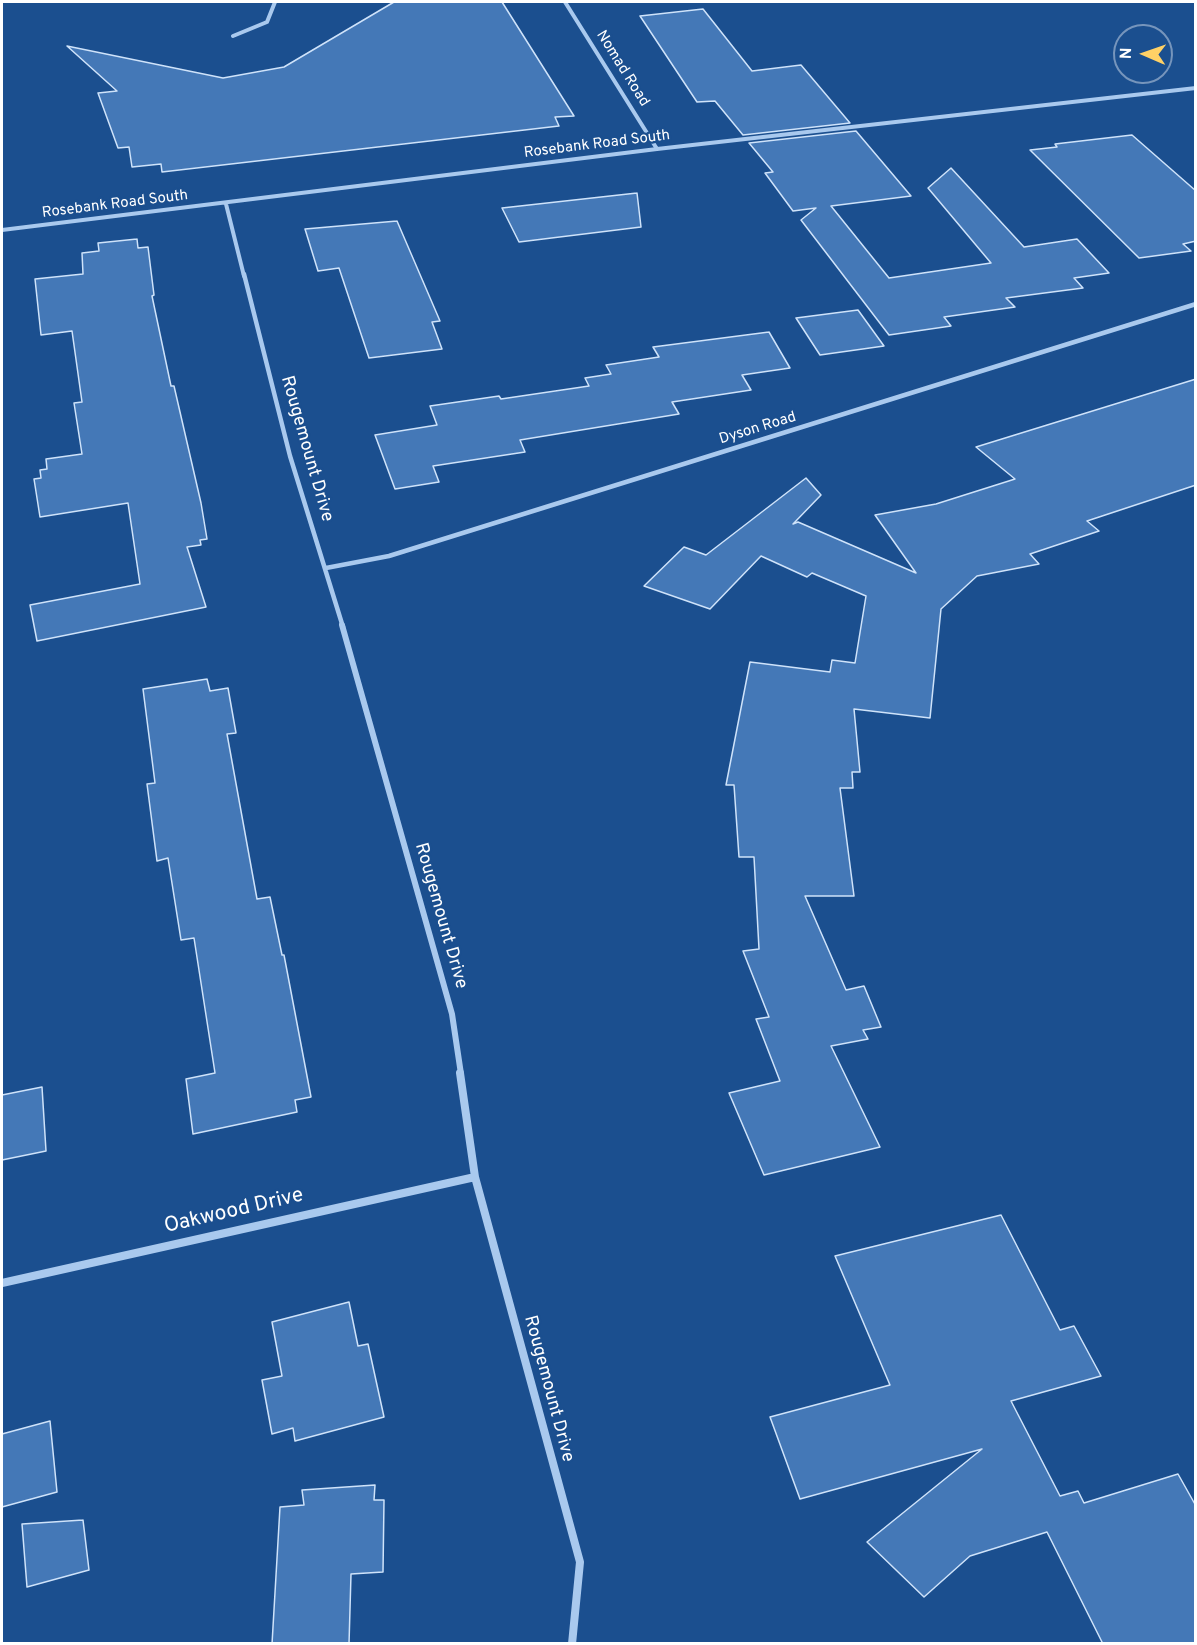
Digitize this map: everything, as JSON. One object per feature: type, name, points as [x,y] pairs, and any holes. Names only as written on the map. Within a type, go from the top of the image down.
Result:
[{"type":"street","points":[[232,36],[267,22],[275,2]]},
{"type":"street","name":"Nomad Road","points":[[565,2],[657,149]]},
{"type":"street","name":"Rosebank Road South","points":[[2,230],[657,149],[1196,88]]},
{"type":"street","name":"Rougemount Drive","points":[[226,204],[290,456],[326,568],[452,1014],[475,1177],[580,1562],[572,1644]]},
{"type":"street","name":"Dyson Road","points":[[326,568],[389,556],[1196,304]]},
{"type":"street","name":"Oakwood Drive","points":[[2,1283],[475,1177]]},
{"type":"building","points":[[394,2],[502,2],[574,116],[555,117],[559,126],[162,172],[161,164],[132,167],[129,147],[118,148],[98,93],[117,91],[67,46],[223,78],[284,67]]},
{"type":"building","points":[[703,9],[752,71],[801,65],[850,123],[743,135],[715,101],[697,102],[640,16]]},
{"type":"building","points":[[856,131],[911,196],[831,206],[889,278],[991,263],[928,188],[951,168],[1024,247],[1077,239],[1109,273],[1074,278],[1083,288],[1006,298],[1015,307],[944,317],[951,326],[889,335],[801,220],[816,208],[793,211],[765,173],[773,172],[749,143]]},
{"type":"building","points":[[1132,135],[1196,191],[1196,241],[1183,244],[1191,251],[1139,258],[1030,150],[1057,147],[1055,144]]},
{"type":"building","points":[[637,193],[641,227],[519,242],[502,208]]},
{"type":"building","points":[[397,221],[440,321],[432,322],[442,349],[369,358],[339,268],[318,271],[305,229]]},
{"type":"building","points":[[137,239],[138,248],[148,247],[154,295],[152,296],[171,386],[174,386],[201,503],[207,539],[200,540],[201,545],[187,547],[206,607],[37,641],[30,605],[140,584],[128,503],[40,517],[34,479],[41,478],[40,470],[47,469],[46,459],[82,454],[74,403],[82,402],[72,331],[41,335],[35,279],[83,274],[82,253],[99,251],[98,243]]},
{"type":"building","points":[[858,310],[884,346],[820,355],[796,318]]},
{"type":"building","points":[[769,332],[790,368],[742,375],[751,390],[672,402],[679,414],[520,440],[525,452],[433,466],[439,482],[395,489],[375,435],[437,425],[430,406],[499,396],[501,399],[589,386],[585,378],[611,374],[606,365],[659,357],[653,347]]},
{"type":"building","points":[[1196,379],[1196,485],[1087,521],[1099,531],[1030,554],[1039,564],[977,576],[941,609],[930,718],[854,709],[860,772],[852,772],[853,788],[840,788],[854,896],[805,896],[846,990],[864,986],[881,1027],[863,1030],[868,1039],[831,1046],[880,1147],[764,1175],[729,1093],[780,1081],[756,1019],[769,1017],[743,951],[759,949],[754,857],[739,857],[734,785],[726,785],[750,662],[830,672],[832,660],[855,663],[866,596],[812,573],[807,577],[761,556],[710,609],[644,586],[684,547],[706,555],[806,478],[821,495],[793,524],[798,522],[916,573],[875,515],[936,504],[1015,479],[976,447]]},
{"type":"building","points":[[207,679],[210,691],[228,688],[236,733],[227,734],[257,899],[270,897],[282,955],[284,955],[311,1097],[295,1100],[297,1112],[193,1134],[186,1079],[215,1073],[194,938],[181,940],[168,858],[157,861],[147,784],[155,783],[143,689]]},
{"type":"building","points":[[42,1087],[46,1151],[2,1160],[2,1095]]},
{"type":"building","points":[[1001,1215],[1060,1330],[1074,1326],[1101,1376],[1011,1401],[1060,1496],[1078,1491],[1084,1503],[1178,1474],[1196,1506],[1196,1644],[1103,1644],[1047,1532],[970,1556],[924,1597],[867,1542],[982,1449],[800,1499],[770,1417],[890,1385],[835,1256]]},
{"type":"building","points":[[349,1302],[358,1346],[368,1344],[384,1417],[295,1441],[293,1428],[272,1434],[262,1380],[282,1376],[272,1322]]},
{"type":"building","points":[[50,1421],[57,1492],[2,1507],[2,1434]]},
{"type":"building","points":[[375,1485],[374,1500],[384,1500],[383,1572],[351,1574],[349,1644],[272,1644],[280,1507],[304,1505],[302,1490]]},
{"type":"building","points":[[83,1520],[89,1570],[27,1587],[22,1524]]}]
